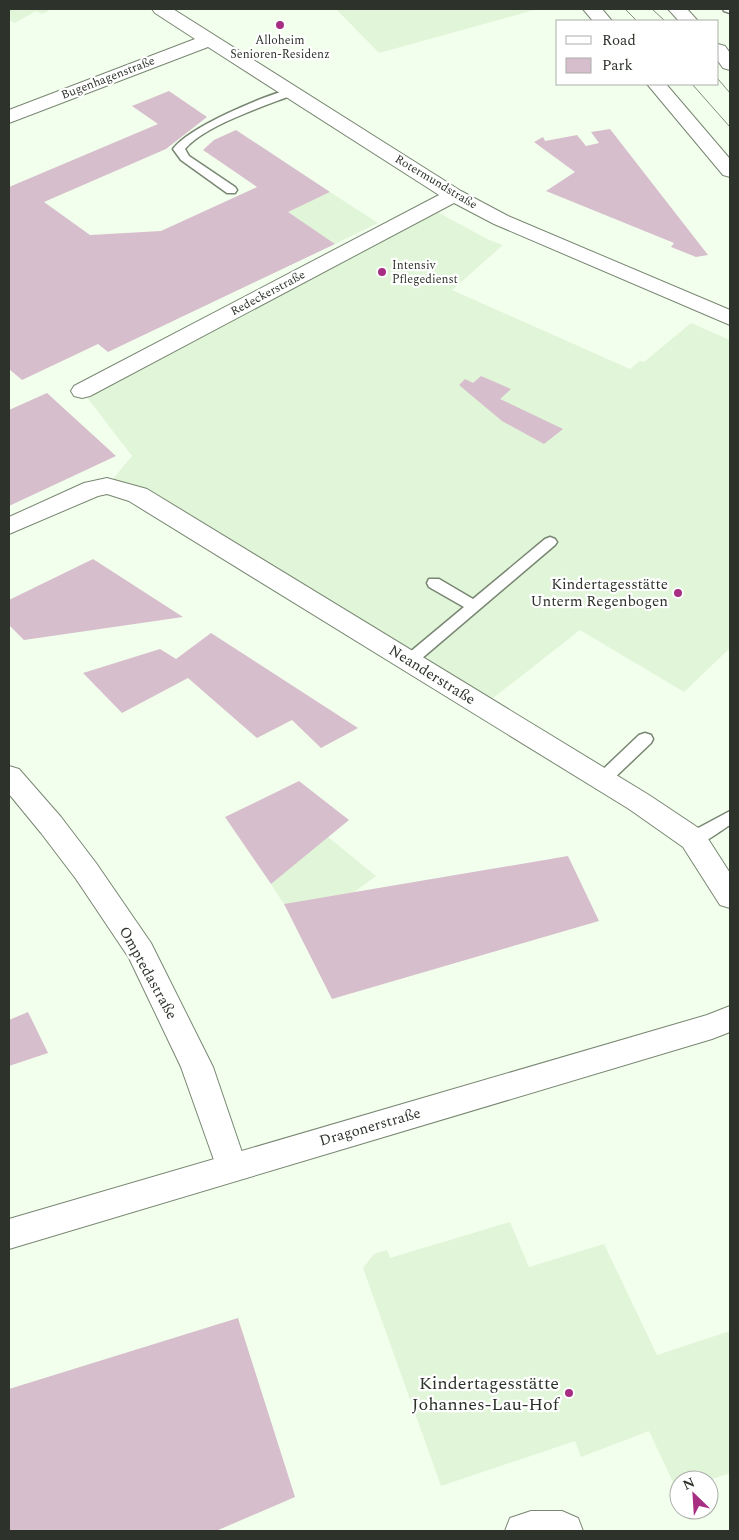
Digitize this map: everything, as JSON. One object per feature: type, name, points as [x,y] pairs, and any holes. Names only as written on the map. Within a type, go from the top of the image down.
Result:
[{"type":"street","name":"Rotermundstraße","points":[[161,9],[454,195],[501,220],[730,318]]},
{"type":"street","points":[[592,9],[602,20]]},
{"type":"street","points":[[676,9],[688,20]]},
{"type":"street","name":"Bugenhagenstraße","points":[[9,117],[208,40]]},
{"type":"street","points":[[657,85],[730,171]]},
{"type":"street","name":"Redeckerstraße","points":[[82,391],[454,195]]},
{"type":"street","name":"Neanderstraße","points":[[9,526],[92,489],[107,486],[124,490],[143,498],[603,779],[693,838],[730,897]]},
{"type":"street","name":"Omptedastraße","points":[[9,776],[86,870],[140,952],[197,1067],[231,1168]]},
{"type":"street","name":"Dragonerstraße","points":[[9,1234],[702,1029],[730,1018]]},
{"type":"street","points":[[523,1531],[531,1529],[562,1529],[565,1531]]},
{"type":"lane","points":[[231,190],[185,158],[179,149],[182,143],[200,131],[291,92]]},
{"type":"lane","points":[[409,661],[550,542]]},
{"type":"lane","points":[[434,583],[474,606]]},
{"type":"lane","points":[[603,779],[646,739]]},
{"type":"lane","points":[[693,838],[730,817]]},
{"type":"shaded area","points":[[9,9],[52,9],[42,14],[36,11],[15,23],[9,20]]},
{"type":"shaded area","points":[[336,9],[538,9],[379,53]]},
{"type":"shaded area","points":[[330,192],[378,223],[335,244],[287,212]]},
{"type":"shaded area","points":[[430,208],[489,240],[503,245],[452,290],[630,369],[640,361],[644,362],[691,323],[730,340],[730,648],[684,692],[580,630],[483,706],[107,486],[132,456],[82,391]]},
{"type":"shaded area","points":[[328,837],[376,876],[353,893],[284,904],[271,884]]},
{"type":"shaded area","name":"Kindertagesstätte Johannes-Lau-Hof","points":[[510,1222],[529,1267],[604,1244],[657,1355],[730,1331],[730,1473],[719,1477],[719,1470],[669,1470],[669,1474],[649,1431],[581,1457],[575,1441],[441,1486],[363,1268],[374,1254],[387,1250],[390,1258]]},
{"type":"green space","points":[[169,91],[207,117],[166,149],[44,202],[90,235],[161,231],[257,187],[203,150],[214,140],[236,130],[330,192],[288,212],[335,244],[108,352],[98,344],[22,380],[9,369],[9,187],[158,124],[132,106]]},
{"type":"green space","points":[[610,129],[708,255],[696,257],[671,247],[674,243],[546,191],[575,172],[534,142],[543,137],[545,141],[577,135],[586,146],[599,143],[591,132]]},
{"type":"green space","points":[[481,376],[511,389],[500,399],[563,429],[544,444],[502,421],[459,385],[465,379],[473,383]]},
{"type":"green space","points":[[47,393],[116,456],[9,506],[9,410]]},
{"type":"green space","points":[[93,559],[183,617],[24,640],[9,625],[9,600]]},
{"type":"green space","points":[[211,633],[358,728],[321,748],[292,720],[257,738],[188,678],[122,713],[83,673],[160,649],[176,659]]},
{"type":"green space","points":[[299,781],[349,820],[271,884],[225,817]]},
{"type":"green space","points":[[568,856],[599,921],[332,999],[284,904]]},
{"type":"green space","points":[[28,1012],[48,1053],[9,1066],[9,1020]]},
{"type":"green space","points":[[238,1318],[295,1497],[216,1531],[9,1531],[9,1389]]},
{"type":"tram line","points":[[625,9],[636,20]]},
{"type":"tram line","points":[[652,9],[664,20]]},
{"type":"tram line","points":[[719,80],[730,93]]},
{"type":"tram line","points":[[693,85],[730,127]]},
{"type":"place","name":"Alloheim Senioren-Residenz","points":[[280,25]]},
{"type":"place","name":"Intensiv Pflegedienst","points":[[382,272]]},
{"type":"place","name":"Kindertagesstätte Unterm Regenbogen","points":[[678,593]]},
{"type":"place","name":"Kindertagesstätte Johannes-Lau-Hof","points":[[569,1393]]}]
